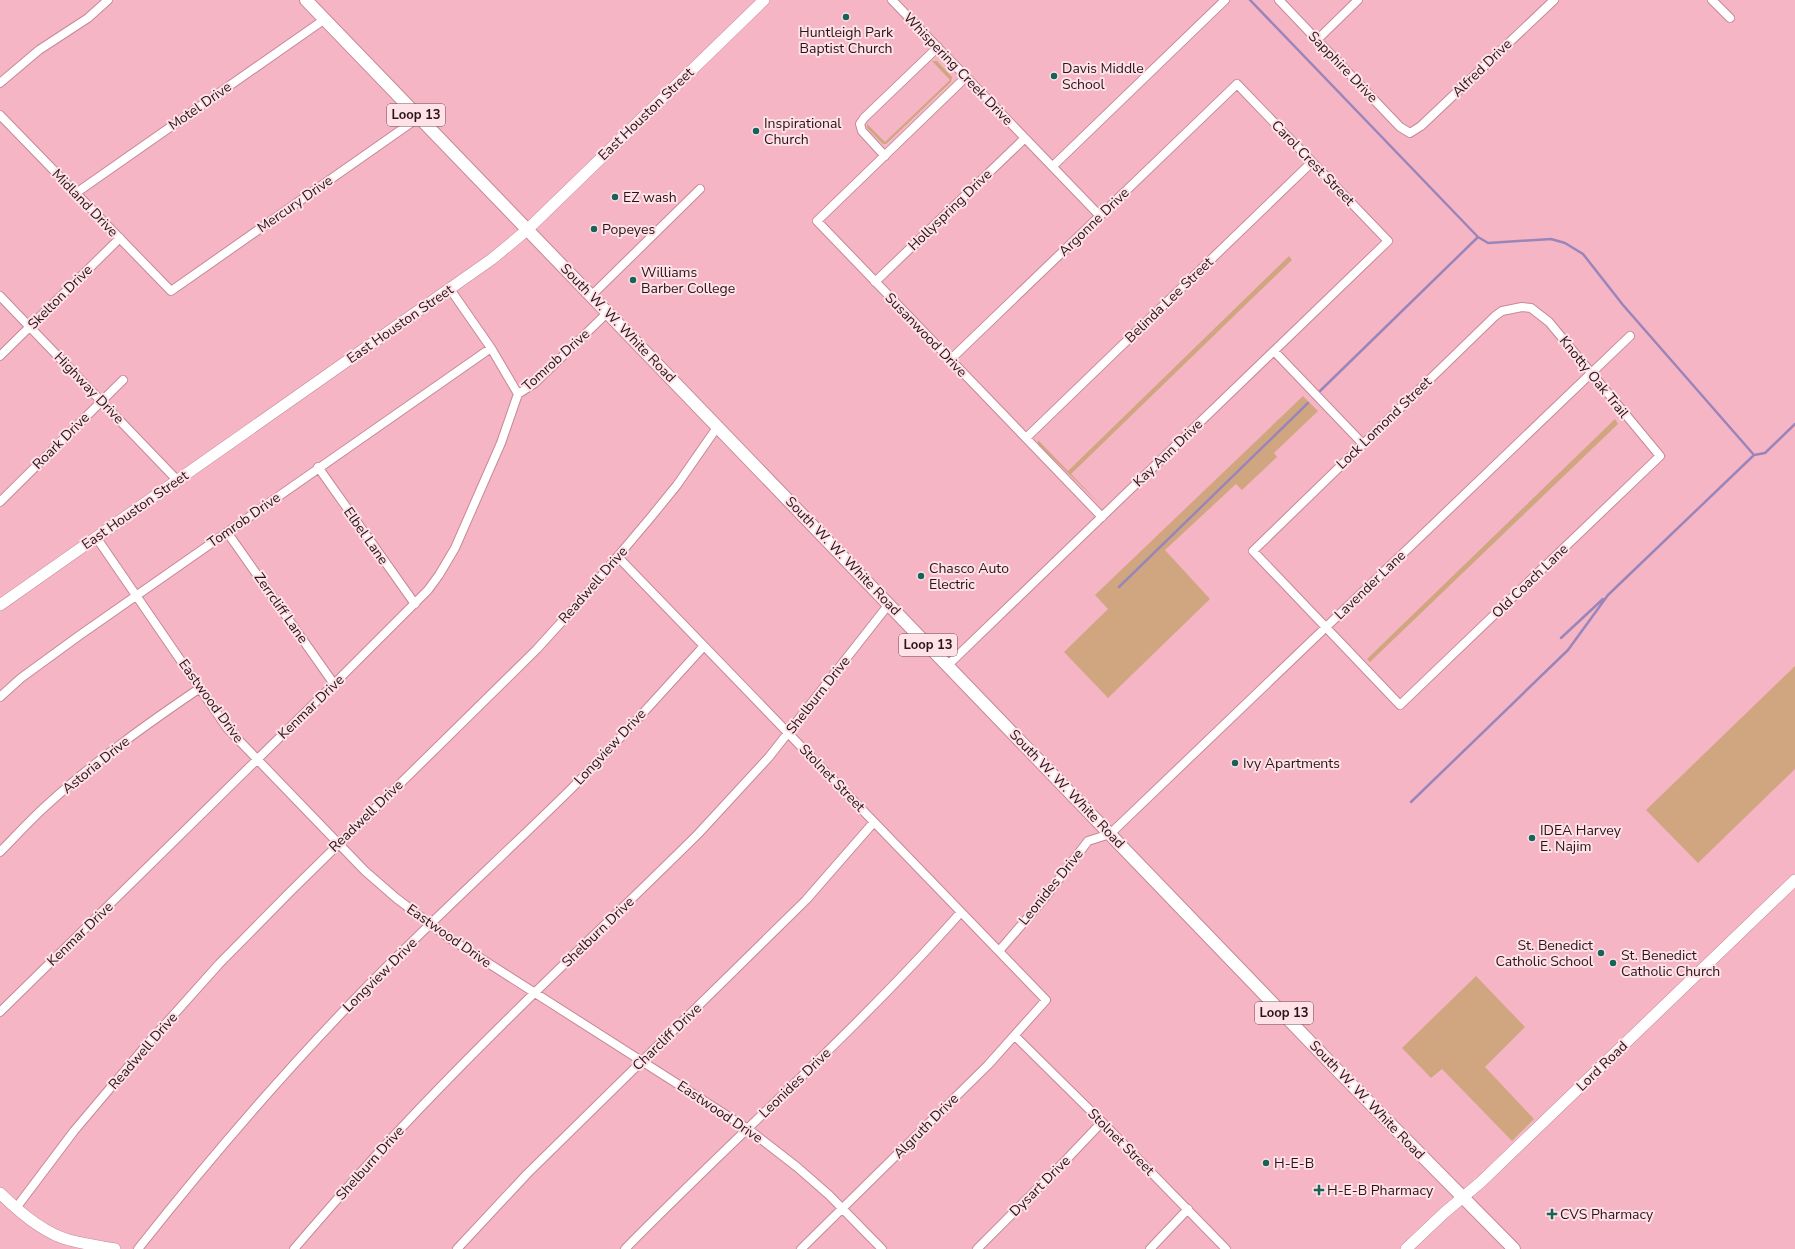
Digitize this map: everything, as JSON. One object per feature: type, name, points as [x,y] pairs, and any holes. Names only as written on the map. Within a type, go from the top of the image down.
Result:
[{"type":"main road","name":"South W. W. White Road","points":[[306,0],[418,118],[718,426],[1462,1198],[1514,1249]]},
{"type":"main road","name":"East Houston Street","points":[[0,605],[450,289],[527,230],[764,0]]},
{"type":"main road","name":"Lord Road","points":[[1406,1249],[1444,1212],[1481,1182],[1795,880]]},
{"type":"main road","points":[[0,1193],[16,1208],[42,1227],[68,1240],[115,1249]]},
{"type":"street","points":[[0,83],[39,50],[88,18],[108,0]]},
{"type":"street","name":"Whispering Creek Drive","points":[[892,0],[1052,166]]},
{"type":"street","points":[[1100,216],[1052,166],[1225,0]]},
{"type":"street","name":"Sapphire Drive","points":[[1278,0],[1400,127],[1410,133]]},
{"type":"street","points":[[1317,40],[1358,0]]},
{"type":"street","name":"Alfred Drive","points":[[1410,133],[1421,126],[1554,0]]},
{"type":"street","points":[[1712,0],[1730,18]]},
{"type":"street","name":"Motel Drive","points":[[76,193],[325,19]]},
{"type":"street","points":[[885,156],[862,131],[860,124],[864,118],[938,47]]},
{"type":"street","name":"Susanwood Drive","points":[[966,77],[817,221],[1102,517]]},
{"type":"street","name":"Carol Crest Street","points":[[1237,84],[1388,241]]},
{"type":"street","name":"Argonne Drive","points":[[950,360],[1237,84]]},
{"type":"street","name":"Midland Drive","points":[[0,115],[171,291]]},
{"type":"street","name":"Mercury Drive","points":[[171,291],[418,118]]},
{"type":"street","name":"Hollyspring Drive","points":[[875,282],[1025,138]]},
{"type":"street","name":"Belinda Lee Street","points":[[1026,438],[1312,162]]},
{"type":"street","points":[[591,296],[700,189]]},
{"type":"street","name":"Skelton Drive","points":[[0,356],[120,238]]},
{"type":"street","name":"Kay Ann Drive","points":[[948,665],[1388,241]]},
{"type":"street","points":[[450,289],[491,348],[518,394]]},
{"type":"street","name":"Highway Drive","points":[[0,296],[177,480]]},
{"type":"street","name":"Knotty Oak Trail","points":[[1522,307],[1531,308],[1549,322],[1590,374],[1660,456]]},
{"type":"street","name":"Lock Lomond Street","points":[[1326,627],[1253,551],[1495,316],[1502,311],[1522,307]]},
{"type":"street","name":"Tomrob Drive","points":[[518,394],[534,383],[607,313]]},
{"type":"street","name":"Lavender Lane","points":[[1110,834],[1630,336]]},
{"type":"street","name":"Tomrob Drive","points":[[0,697],[39,665],[137,595],[318,467],[491,348]]},
{"type":"street","points":[[1274,351],[1363,444]]},
{"type":"street","name":"Roark Drive","points":[[0,502],[123,380]]},
{"type":"street","name":"Kenmar Drive","points":[[0,1012],[334,684],[414,604],[439,575],[456,548],[501,443],[518,394]]},
{"type":"street","name":"Readwell Drive","points":[[16,1208],[74,1130],[144,1048],[219,964],[338,844],[537,648],[618,557],[676,485],[718,426]]},
{"type":"street","name":"Old Coach Lane","points":[[1326,627],[1400,705],[1660,456]]},
{"type":"street","name":"Elbel Lane","points":[[318,467],[414,604]]},
{"type":"street","name":"Zerrcliff Lane","points":[[227,532],[334,684]]},
{"type":"street","name":"Eastwood Drive","points":[[96,537],[227,728],[338,844],[380,884],[430,925],[481,960],[643,1061],[748,1129],[797,1167],[843,1208],[882,1249]]},
{"type":"street","name":"Stolnet Street","points":[[618,557],[1046,1000]]},
{"type":"street","name":"Shelburn Drive","points":[[294,1249],[406,1123],[468,1059],[698,834],[769,758],[888,604]]},
{"type":"street","name":"Longview Drive","points":[[138,1249],[200,1172],[268,1092],[353,1001],[577,783],[704,646]]},
{"type":"street","name":"Astoria Drive","points":[[0,852],[47,805],[80,776],[156,718],[200,688]]},
{"type":"street","name":"Charcliff Drive","points":[[457,1249],[527,1174],[806,900],[874,822]]},
{"type":"street","name":"Leonides Drive","points":[[999,950],[1043,900],[1088,841],[1110,834]]},
{"type":"street","name":"Leonides Drive","points":[[625,1249],[902,977],[961,912]]},
{"type":"street","name":"Algruth Drive","points":[[801,1249],[1015,1036],[1046,1000]]},
{"type":"street","name":"Stolnet Street","points":[[1015,1036],[1102,1122],[1226,1249]]},
{"type":"street","name":"Dysart Drive","points":[[977,1249],[1102,1122]]},
{"type":"street","points":[[1150,1249],[1188,1209]]},
{"type":"shaded area","points":[[932,61],[937,61],[952,77],[951,82],[886,144],[883,144],[867,128],[867,124],[885,142],[950,80]]},
{"type":"shaded area","points":[[1289,256],[1292,260],[1071,474],[1101,505],[1038,444],[1038,440],[1068,471]]},
{"type":"shaded area","points":[[1303,396],[1318,411],[1274,453],[1277,457],[1242,490],[1236,484],[1165,550],[1210,599],[1108,698],[1064,652],[1108,609],[1095,595]]},
{"type":"shaded area","points":[[1615,419],[1618,424],[1370,662],[1367,659]]},
{"type":"shaded area","points":[[1795,666],[1795,769],[1698,863],[1646,810]]},
{"type":"shaded area","points":[[1476,976],[1525,1027],[1485,1067],[1534,1119],[1512,1141],[1442,1069],[1431,1078],[1402,1048]]},
{"type":"waterway","points":[[1250,0],[1478,237],[1488,243],[1551,239],[1565,243],[1583,254],[1623,305],[1754,455],[1765,453],[1795,424]]},
{"type":"waterway","points":[[1320,391],[1478,237]]},
{"type":"waterway","points":[[1119,587],[1308,403]]},
{"type":"waterway","points":[[1411,802],[1568,650],[1608,595],[1754,455]]},
{"type":"waterway","points":[[1561,638],[1603,599]]},
{"type":"place","name":"Huntleigh Park Baptist Church","points":[[846,17]]},
{"type":"place","name":"Davis Middle School","points":[[1054,76]]},
{"type":"place","name":"Inspirational Church","points":[[756,131]]},
{"type":"place","name":"EZ wash","points":[[615,197]]},
{"type":"place","name":"Popeyes","points":[[594,229]]},
{"type":"place","name":"Williams Barber College","points":[[633,280]]},
{"type":"place","name":"Chasco Auto Electric","points":[[921,576]]},
{"type":"place","name":"Ivy Apartments","points":[[1235,763]]},
{"type":"place","name":"IDEA Harvey E. Najim","points":[[1532,838]]},
{"type":"place","name":"St. Benedict Catholic School","points":[[1601,953]]},
{"type":"place","name":"St. Benedict Catholic Church","points":[[1613,963]]},
{"type":"place","name":"H-E-B","points":[[1266,1163]]},
{"type":"place","name":"H-E-B Pharmacy","points":[[1319,1190]]},
{"type":"place","name":"CVS Pharmacy","points":[[1552,1214]]}]
